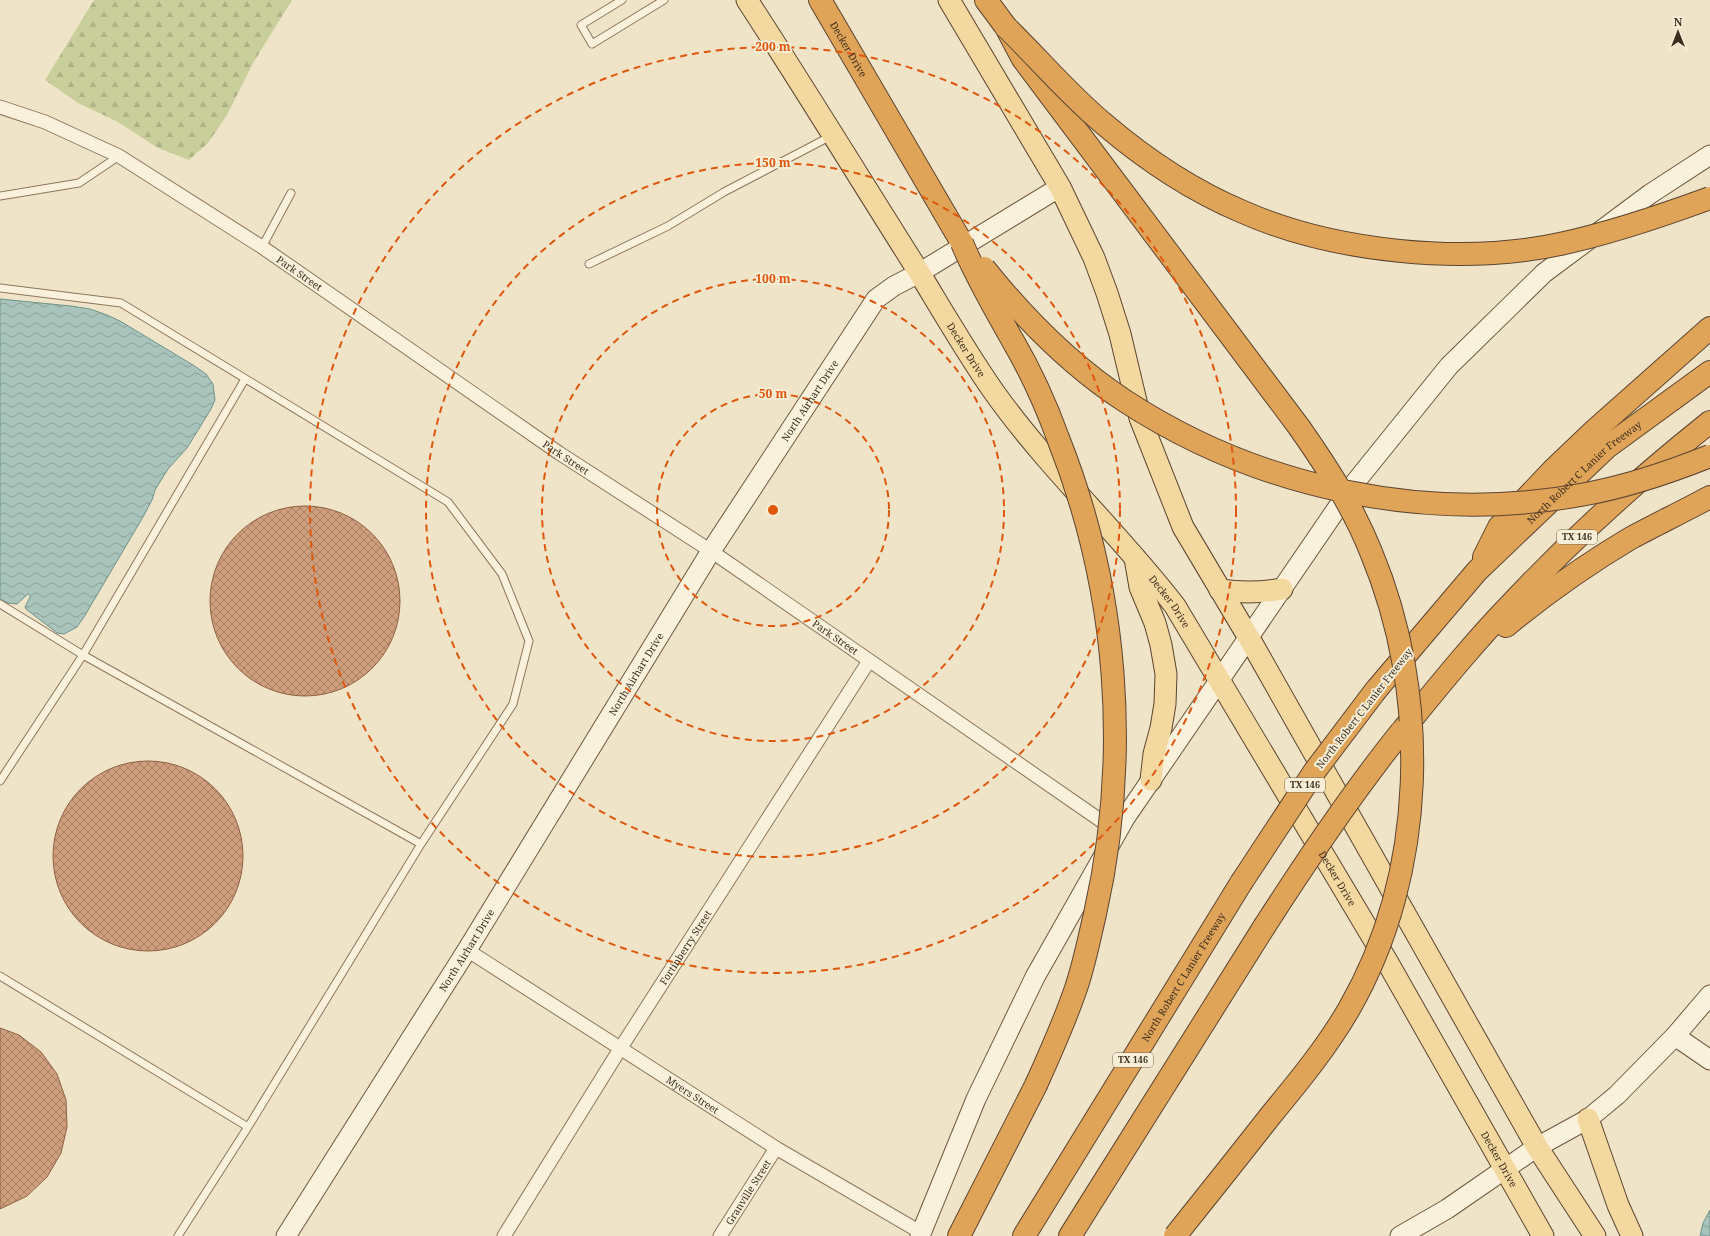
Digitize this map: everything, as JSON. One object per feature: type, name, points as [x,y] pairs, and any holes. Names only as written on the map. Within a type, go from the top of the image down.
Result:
[{"type":"highway","name":"Decker Drive","points":[[820,0],[962,243]]},
{"type":"highway","points":[[986,0],[1006,27],[1075,98],[1105,125],[1160,167],[1243,212],[1282,227],[1332,240],[1383,249],[1450,255],[1511,251],[1559,245],[1636,224],[1710,198]]},
{"type":"highway","points":[[1006,27],[1023,59],[1329,469],[1353,512],[1374,559],[1393,617],[1404,668],[1411,746],[1410,803],[1407,832],[1402,867],[1392,904],[1368,972],[1349,1008],[1315,1061],[1175,1236]]},
{"type":"highway","points":[[962,243],[1010,299],[1057,348],[1124,401],[1171,428],[1215,450],[1281,475],[1322,487],[1380,499],[1434,504],[1512,504],[1580,495],[1626,485],[1664,474],[1710,456]]},
{"type":"highway","points":[[959,1236],[1036,1085],[1075,990],[1087,949],[1109,841],[1114,782],[1116,731],[1113,677],[1102,592],[1076,485],[1037,386],[975,274],[962,243]]},
{"type":"highway","points":[[1478,571],[1499,527],[1553,470],[1595,430],[1710,328]]},
{"type":"highway","name":"North Robert C Lanier Freeway","points":[[1024,1236],[1241,883],[1314,772],[1376,690],[1478,571],[1607,447],[1710,372]]},
{"type":"highway","name":"TX 146","points":[[1070,1236],[1308,858],[1363,779],[1456,665],[1514,601],[1618,498],[1710,422]]},
{"type":"highway","points":[[1456,665],[1526,610],[1597,560],[1632,538],[1710,497]]},
{"type":"main road","name":"Decker Drive","points":[[747,0],[813,102],[919,272],[963,347],[996,394],[1059,471],[1134,556],[1175,606],[1388,963],[1543,1236]]},
{"type":"main road","points":[[949,0],[1060,187],[1094,258],[1120,334],[1140,418],[1183,527],[1249,638],[1537,1147],[1595,1236]]},
{"type":"main road","points":[[921,1234],[976,1099],[1034,977],[1117,833],[1219,679],[1249,638],[1353,485],[1449,366],[1544,273],[1650,194],[1710,155]]},
{"type":"main road","name":"North Airhart Drive","points":[[286,1236],[467,950],[711,552],[876,299],[894,286],[1060,187]]},
{"type":"main road","points":[[1134,556],[1140,587],[1155,623],[1161,645],[1166,674],[1165,704],[1162,728],[1154,754],[1151,780]]},
{"type":"main road","points":[[1220,590],[1241,593],[1261,593],[1282,589]]},
{"type":"main road","points":[[1400,1236],[1447,1209],[1537,1147],[1588,1119],[1617,1096],[1675,1036],[1710,995]]},
{"type":"main road","points":[[1675,1036],[1710,1060]]},
{"type":"main road","points":[[1588,1119],[1618,1205],[1632,1236]]},
{"type":"street","name":"Park Street","points":[[0,107],[45,122],[119,156],[262,247],[552,449],[711,552],[1117,833]]},
{"type":"street","name":"Fortinberry Street","points":[[504,1236],[620,1049],[869,660]]},
{"type":"street","name":"Myers Street","points":[[467,950],[776,1148],[921,1234]]},
{"type":"street","name":"Granville Street","points":[[720,1236],[776,1148]]},
{"type":"lane","points":[[622,0],[581,25],[592,44],[664,0]]},
{"type":"lane","points":[[589,264],[668,226],[724,192],[833,136]]},
{"type":"lane","points":[[0,196],[79,183],[119,156]]},
{"type":"lane","points":[[262,247],[291,193]]},
{"type":"lane","points":[[0,288],[121,303],[448,502],[502,574],[529,641],[513,704],[421,844],[248,1127],[178,1236]]},
{"type":"lane","points":[[0,780],[83,655],[245,378]]},
{"type":"lane","points":[[0,604],[83,655],[421,844]]},
{"type":"lane","points":[[0,976],[248,1127]]},
{"type":"green space","points":[[94,0],[292,0],[253,63],[227,115],[208,143],[189,160],[158,148],[118,122],[78,103],[45,80]]},
{"type":"water","points":[[0,299],[71,306],[90,309],[107,315],[120,321],[193,365],[206,374],[213,384],[215,400],[211,409],[187,448],[168,469],[155,490],[152,500],[143,517],[84,617],[77,627],[64,634],[57,633],[26,609],[25,607],[30,595],[28,594],[17,604],[8,603],[0,599]]},
{"type":"water","points":[[1710,1210],[1710,1236],[1700,1236],[1703,1223]]},
{"type":"building","points":[[305,506],[332,510],[350,517],[372,534],[389,556],[396,574],[400,601],[396,628],[389,646],[372,668],[350,685],[332,692],[305,696],[278,692],[260,685],[238,668],[221,646],[214,628],[210,601],[214,574],[221,556],[238,534],[260,517],[278,510]]},
{"type":"building","points":[[148,761],[175,765],[193,772],[215,789],[232,811],[239,829],[243,856],[239,883],[232,901],[215,923],[193,940],[175,947],[148,951],[121,947],[103,940],[81,923],[64,901],[57,883],[53,856],[57,829],[64,811],[81,789],[103,772],[121,765]]},
{"type":"building","points":[[0,1028],[19,1035],[41,1052],[57,1074],[66,1100],[67,1127],[61,1153],[47,1177],[27,1196],[0,1209]]}]
